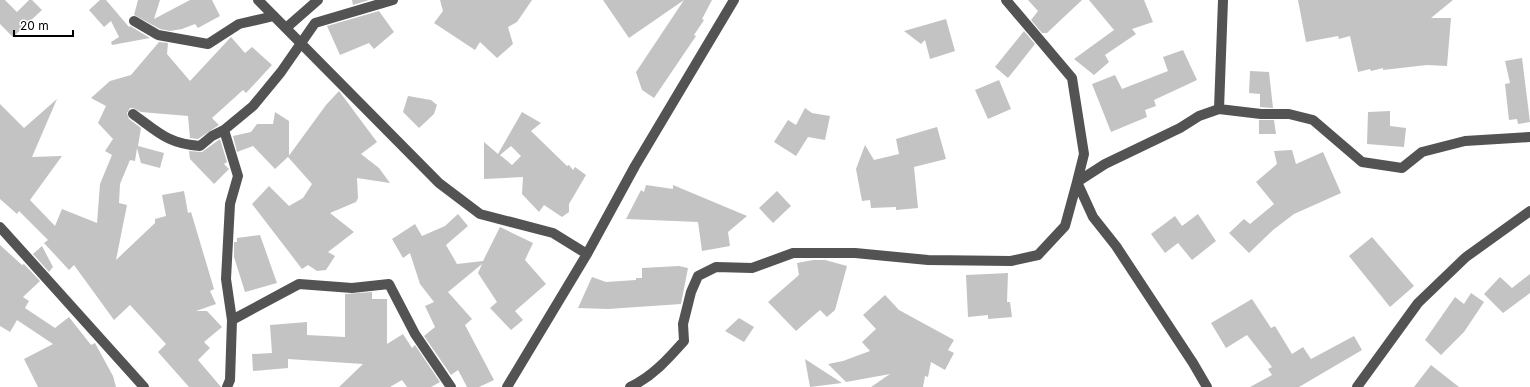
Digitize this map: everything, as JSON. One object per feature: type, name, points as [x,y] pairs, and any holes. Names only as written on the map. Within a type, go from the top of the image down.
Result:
[{"type":"street","points":[[258,0],[439,183],[480,214],[553,233],[586,254]]},
{"type":"street","points":[[286,28],[318,0]]},
{"type":"street","points":[[133,114],[166,138],[182,145],[200,146],[212,136],[224,130],[253,106],[302,44],[315,23],[393,0]]},
{"type":"street","points":[[507,387],[586,254],[635,166],[734,0]]},
{"type":"street","points":[[630,387],[640,383],[662,366],[684,341],[683,324],[691,292],[698,276],[716,267],[752,268],[793,253],[855,253],[928,260],[1012,261],[1038,255],[1065,226],[1084,154],[1072,78],[1006,0]]},
{"type":"street","points":[[1219,109],[1223,0]]},
{"type":"street","points":[[134,21],[158,35],[208,44],[239,24],[274,16]]},
{"type":"street","points":[[1077,182],[1105,164],[1180,128],[1199,116],[1219,109],[1261,114],[1288,114],[1313,120],[1362,162],[1402,168],[1422,152],[1465,141],[1530,137]]},
{"type":"street","points":[[224,130],[238,176],[230,204],[226,279],[232,320],[230,380],[227,387]]},
{"type":"street","points":[[1077,182],[1093,217],[1120,253],[1194,363],[1207,387]]},
{"type":"street","points":[[1357,387],[1418,303],[1466,257],[1530,212]]},
{"type":"street","points":[[0,227],[144,387]]},
{"type":"street","points":[[232,320],[299,284],[352,288],[389,284],[415,334],[451,387]]},
{"type":"building","points":[[0,0],[5,0],[17,12],[29,0],[32,0],[42,10],[13,37],[0,24]]},
{"type":"building","points":[[100,0],[106,0],[129,27],[130,26],[150,38],[112,45],[111,42],[119,37],[111,21],[104,27],[89,10]]},
{"type":"building","points":[[138,0],[160,0],[154,19],[190,0],[212,0],[220,16],[198,28],[195,24],[182,29],[170,31],[160,29],[134,15]]},
{"type":"building","points":[[352,0],[369,0],[353,5]]},
{"type":"building","points":[[440,0],[532,0],[517,22],[508,27],[513,44],[497,58],[480,42],[475,50],[434,23],[443,11]]},
{"type":"building","points":[[603,0],[684,0],[629,38]]},
{"type":"building","points":[[684,0],[712,0],[702,19],[704,20],[694,35],[696,36],[654,98],[642,90],[636,72]]},
{"type":"building","points":[[1028,0],[1082,0],[1047,33],[1042,33],[1031,20],[1038,11]]},
{"type":"building","points":[[1089,0],[1144,0],[1153,22],[1132,29],[1136,34],[1105,55],[1109,62],[1094,75],[1074,59],[1114,30]]},
{"type":"building","points":[[1298,0],[1453,0],[1431,18],[1451,18],[1447,66],[1427,65],[1383,70],[1383,68],[1371,71],[1370,69],[1358,72],[1350,36],[1339,39],[1338,36],[1306,42]]},
{"type":"building","points":[[379,11],[394,32],[374,49],[369,43],[340,55],[327,26]]},
{"type":"building","points":[[946,19],[955,51],[930,59],[925,40],[921,44],[904,31]]},
{"type":"building","points":[[1024,31],[1035,44],[1008,78],[995,67]]},
{"type":"building","points":[[231,37],[245,53],[252,47],[272,65],[246,93],[243,90],[212,118],[219,125],[198,139],[190,138],[188,116],[141,112],[133,108],[130,108],[127,113],[129,119],[141,128],[138,146],[164,153],[160,168],[141,163],[137,148],[135,161],[130,160],[120,184],[119,203],[127,205],[116,260],[155,223],[155,219],[166,216],[162,195],[184,191],[188,213],[191,212],[214,289],[210,291],[216,304],[196,311],[207,311],[222,327],[204,342],[210,348],[198,360],[221,387],[189,387],[158,352],[166,344],[130,305],[114,320],[74,265],[69,270],[44,243],[48,240],[19,211],[17,214],[0,199],[0,104],[24,128],[57,99],[32,157],[62,156],[30,200],[55,226],[62,209],[97,223],[100,184],[112,155],[105,151],[113,139],[98,123],[106,106],[91,98],[110,81],[131,75],[159,42],[168,43],[167,54],[190,81]]},
{"type":"building","points":[[1183,50],[1197,80],[1154,100],[1156,106],[1145,110],[1147,117],[1111,132],[1092,84],[1115,75],[1122,89],[1168,71],[1163,57]]},
{"type":"building","points":[[1522,58],[1530,122],[1518,124],[1517,119],[1509,120],[1505,84],[1510,83],[1505,61]]},
{"type":"building","points":[[1250,71],[1269,72],[1273,108],[1260,107],[1260,94],[1249,93]]},
{"type":"building","points":[[999,80],[1011,109],[988,119],[975,90]]},
{"type":"building","points":[[339,91],[377,142],[361,154],[379,168],[390,183],[357,178],[358,198],[356,202],[330,213],[354,232],[328,252],[335,256],[326,270],[317,271],[308,265],[302,269],[252,204],[269,186],[289,206],[303,198],[312,184],[288,157],[326,105]]},
{"type":"building","points":[[408,96],[431,100],[437,105],[434,114],[419,128],[403,112]]},
{"type":"building","points":[[805,108],[812,113],[830,116],[825,140],[808,137],[796,156],[774,142],[788,120],[796,125]]},
{"type":"building","points":[[1390,111],[1390,126],[1406,128],[1404,147],[1367,144],[1368,112]]},
{"type":"building","points":[[275,112],[289,121],[289,156],[275,169],[253,146],[237,152],[233,136],[251,132],[257,124],[273,124]]},
{"type":"building","points":[[522,112],[541,123],[531,131],[567,166],[569,165],[573,170],[575,167],[586,175],[569,204],[569,212],[562,217],[544,205],[539,212],[522,194],[523,177],[484,179],[484,142],[498,154]],"holes":[[[511,146],[521,156],[512,165],[500,155]]]},
{"type":"building","points":[[1259,120],[1274,120],[1276,134],[1259,134]]},
{"type":"building","points":[[937,127],[946,159],[914,167],[918,208],[896,210],[896,207],[871,208],[870,200],[862,201],[856,169],[865,145],[874,160],[899,154],[896,139]]},
{"type":"building","points":[[220,139],[227,162],[224,164],[229,169],[214,184],[190,159],[189,151],[202,152]]},
{"type":"building","points":[[1292,150],[1296,164],[1323,152],[1341,193],[1294,214],[1273,230],[1249,253],[1229,233],[1244,219],[1250,224],[1274,204],[1256,182],[1277,164],[1274,151]]},
{"type":"building","points":[[646,185],[673,189],[673,185],[747,216],[728,232],[730,246],[702,251],[698,222],[626,219],[641,190],[644,192]]},
{"type":"building","points":[[777,191],[791,206],[773,223],[759,208]]},
{"type":"building","points":[[458,214],[468,226],[446,245],[457,264],[483,261],[500,227],[533,243],[525,260],[546,284],[515,311],[523,320],[511,330],[490,308],[497,302],[478,273],[482,264],[448,292],[472,319],[465,325],[494,380],[479,387],[467,387],[458,370],[451,375],[424,336],[435,327],[425,306],[434,302],[420,284],[410,253],[403,258],[392,239],[415,224],[422,236],[445,226]]},
{"type":"building","points":[[1198,214],[1216,241],[1192,260],[1178,243],[1165,253],[1151,234],[1175,216],[1182,226]]},
{"type":"building","points":[[260,235],[277,283],[245,292],[234,257],[234,242],[237,242],[237,238]]},
{"type":"building","points":[[1372,237],[1414,286],[1390,307],[1349,256]]},
{"type":"building","points":[[0,245],[22,265],[24,264],[40,281],[23,297],[29,301],[25,308],[55,328],[69,317],[91,345],[95,343],[113,376],[116,387],[38,387],[24,359],[53,344],[17,320],[10,332],[0,326]]},
{"type":"building","points":[[42,246],[53,267],[49,272],[33,254]]},
{"type":"building","points":[[813,260],[825,260],[847,266],[835,310],[827,317],[820,310],[796,331],[768,302],[799,275],[797,263]]},
{"type":"building","points":[[679,266],[688,268],[681,304],[608,309],[578,308],[592,277],[606,282],[636,280],[636,278],[642,278],[642,268]]},
{"type":"building","points":[[1008,273],[1007,302],[1010,302],[1012,317],[988,319],[988,315],[968,317],[966,275]]},
{"type":"building","points":[[1530,274],[1530,293],[1503,313],[1484,294],[1500,277],[1512,288]]},
{"type":"building","points":[[372,292],[372,299],[387,299],[387,344],[403,334],[412,348],[415,345],[440,382],[431,387],[407,387],[402,380],[390,387],[339,387],[363,364],[288,359],[288,368],[253,371],[252,354],[272,353],[270,325],[307,322],[307,335],[345,337],[345,294]]},
{"type":"building","points":[[1471,293],[1484,302],[1464,332],[1441,355],[1425,340],[1455,297],[1464,304]]},
{"type":"building","points":[[885,295],[899,310],[954,340],[948,350],[954,353],[945,370],[931,362],[928,377],[925,376],[923,387],[871,387],[890,374],[846,382],[828,364],[843,361],[870,351],[862,342],[876,329],[863,315]]},
{"type":"building","points":[[1252,299],[1271,328],[1275,326],[1292,354],[1303,347],[1311,359],[1354,336],[1362,350],[1299,387],[1250,387],[1272,375],[1268,369],[1272,367],[1247,335],[1226,348],[1211,323]]},
{"type":"building","points":[[739,318],[754,327],[744,342],[725,331]]},
{"type":"building","points":[[805,359],[842,383],[810,387]]},
{"type":"building","points":[[1431,365],[1459,387],[1414,387]]}]
